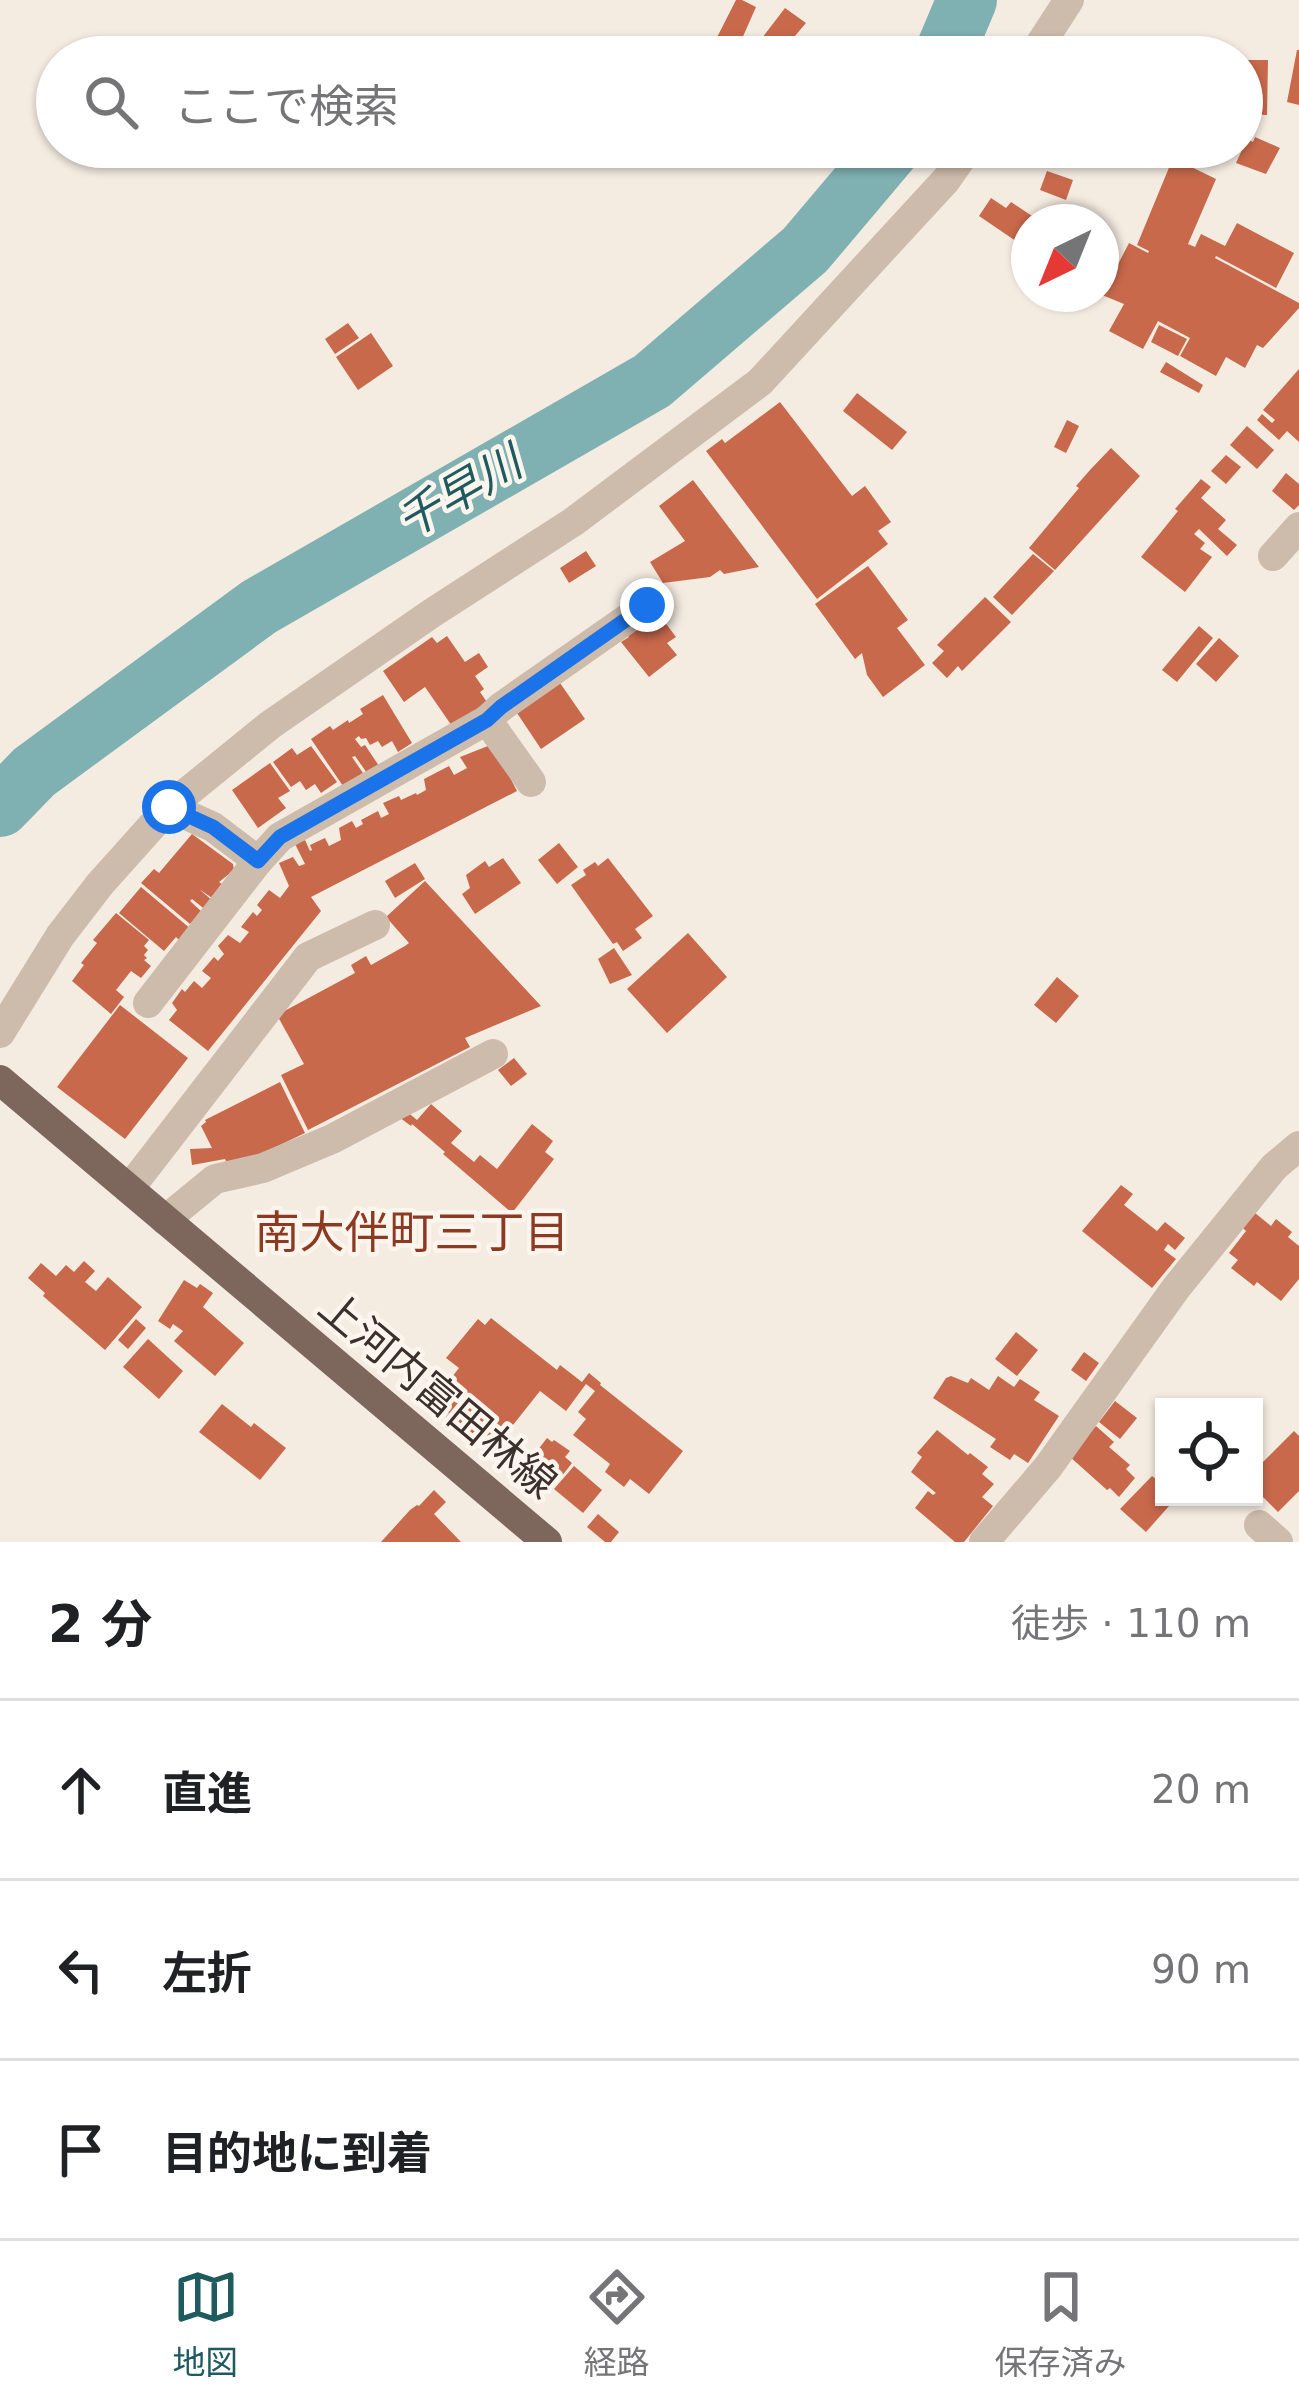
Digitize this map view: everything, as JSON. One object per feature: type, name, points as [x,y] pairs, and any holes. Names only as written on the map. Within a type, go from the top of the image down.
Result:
[{"type":"main road","name":"上河内富田林線","points":[[0,1080],[547,1542]]},
{"type":"street","points":[[1046,36],[1069,0]]},
{"type":"street","points":[[0,1033],[73,919],[169,807],[270,725],[573,522],[760,382],[954,168]]},
{"type":"street","points":[[1274,556],[1299,527]]},
{"type":"street","points":[[148,1003],[280,837],[487,720],[647,605]]},
{"type":"street","points":[[487,720],[531,782]]},
{"type":"street","points":[[169,807],[213,827],[258,861]]},
{"type":"street","points":[[129,1190],[308,957],[375,925]]},
{"type":"street","points":[[165,1220],[215,1179],[263,1168],[332,1139],[493,1054]]},
{"type":"street","points":[[984,1542],[1048,1467],[1176,1288],[1274,1167],[1299,1146]]},
{"type":"building","points":[[736,0],[756,7],[743,36],[718,36]]},
{"type":"building","points":[[785,8],[806,23],[795,36],[764,36]]},
{"type":"building","points":[[1299,50],[1299,105],[1287,102]]},
{"type":"building","points":[[1263,60],[1268,60],[1267,115],[1263,115]]},
{"type":"building","points":[[1263,141],[1280,148],[1266,174],[1250,168],[1263,168]]},
{"type":"building","points":[[1169,168],[1193,168],[1216,179],[1188,244],[1195,247],[1201,234],[1225,246],[1237,223],[1294,253],[1276,288],[1215,258],[1299,303],[1299,308],[1263,348],[1257,345],[1245,368],[1226,357],[1216,376],[1180,356],[1190,338],[1158,321],[1143,349],[1109,331],[1124,304],[1119,302],[1119,262],[1129,243],[1149,251],[1137,245]]},
{"type":"building","points":[[1047,171],[1073,180],[1066,200],[1040,190]]},
{"type":"building","points":[[991,198],[1006,208],[1014,204],[1011,238],[979,216]]},
{"type":"building","points":[[348,323],[359,338],[335,354],[325,339]]},
{"type":"building","points":[[1159,325],[1187,339],[1178,356],[1151,342]]},
{"type":"building","points":[[371,333],[393,366],[358,390],[336,357]]},
{"type":"building","points":[[1166,362],[1203,385],[1199,393],[1160,372]]},
{"type":"building","points":[[1299,369],[1299,442],[1287,431],[1279,440],[1257,420],[1262,414],[1272,423],[1275,420],[1263,410]]},
{"type":"building","points":[[857,393],[907,432],[892,450],[843,411]]},
{"type":"building","points":[[780,402],[852,496],[865,486],[891,522],[878,531],[888,544],[817,599],[706,451],[722,439],[725,443]]},
{"type":"building","points":[[1067,420],[1079,426],[1066,453],[1054,447]]},
{"type":"building","points":[[1247,426],[1274,450],[1257,469],[1230,445]]},
{"type":"building","points":[[1111,448],[1140,476],[1055,570],[1029,548]]},
{"type":"building","points":[[1226,455],[1241,467],[1226,484],[1211,471]]},
{"type":"building","points":[[1286,473],[1299,484],[1299,505],[1294,510],[1272,491]]},
{"type":"building","points":[[1201,479],[1211,487],[1201,498],[1226,520],[1218,529],[1237,545],[1227,556],[1199,529],[1194,534],[1205,543],[1200,549],[1212,557],[1185,592],[1141,557]]},
{"type":"building","points":[[693,480],[759,567],[663,583],[650,562],[685,541],[659,506]]},
{"type":"building","points":[[586,551],[596,566],[569,583],[560,568]]},
{"type":"building","points":[[1033,554],[1054,571],[1012,615],[993,597]]},
{"type":"building","points":[[868,566],[908,620],[897,628],[925,665],[883,697],[867,675],[862,653],[855,659],[815,604]]},
{"type":"building","points":[[985,597],[1011,622],[962,671],[958,666],[947,678],[932,663],[944,651],[937,645]]},
{"type":"building","points":[[658,613],[676,637],[667,643],[677,655],[649,677],[621,642],[629,637],[625,633]]},
{"type":"building","points":[[1199,626],[1213,638],[1177,682],[1162,670]]},
{"type":"building","points":[[447,636],[465,662],[479,653],[488,667],[475,676],[489,705],[454,729],[425,687],[404,702],[383,671],[432,637],[437,643]]},
{"type":"building","points":[[1219,638],[1239,656],[1216,682],[1196,664]]},
{"type":"building","points":[[560,683],[585,719],[541,749],[515,710]]},
{"type":"building","points":[[383,695],[412,743],[398,752],[392,741],[382,747],[378,741],[370,745],[359,736],[355,739],[379,766],[367,773],[352,757],[363,773],[343,786],[311,739],[330,726],[333,730],[349,723],[363,714],[360,709]]},
{"type":"building","points":[[493,744],[517,791],[311,897],[321,911],[208,1051],[169,1020],[177,1010],[172,1003],[182,989],[185,992],[194,981],[202,988],[211,978],[202,971],[214,957],[218,961],[224,954],[218,946],[228,935],[240,943],[249,932],[241,927],[253,912],[257,916],[262,910],[257,905],[269,890],[280,898],[289,886],[279,863],[293,857],[299,866],[305,864],[295,844],[305,840],[310,851],[310,845],[325,838],[329,846],[341,840],[339,828],[352,821],[356,828],[378,811],[381,818],[389,814],[383,803],[417,795],[426,790],[424,779],[449,766],[454,775],[467,768],[460,757]]},
{"type":"building","points":[[311,746],[337,782],[321,793],[315,784],[306,790],[300,781],[291,787],[273,762],[292,748],[297,755]]},
{"type":"building","points":[[270,763],[290,791],[278,798],[286,808],[258,828],[232,790]]},
{"type":"building","points":[[192,834],[233,864],[234,870],[219,882],[226,887],[215,900],[199,889],[214,902],[207,911],[192,899],[201,911],[190,924],[141,883],[154,869],[159,873]]},
{"type":"building","points":[[559,843],[578,867],[557,884],[538,860]]},
{"type":"building","points":[[503,858],[521,883],[475,914],[462,894],[470,888],[466,875],[485,861],[489,867]]},
{"type":"building","points":[[608,858],[653,916],[635,929],[642,938],[623,951],[571,885],[586,875],[583,870]]},
{"type":"building","points":[[415,863],[425,879],[395,898],[385,881]]},
{"type":"building","points":[[425,881],[541,1006],[465,1038],[470,1047],[308,1130],[281,1075],[304,1064],[277,1015],[355,973],[351,965],[366,956],[371,965],[409,943],[386,917]]},
{"type":"building","points":[[141,887],[192,930],[181,942],[176,937],[164,951],[119,913]]},
{"type":"building","points":[[116,913],[149,940],[144,960],[151,966],[141,978],[131,971],[116,990],[124,997],[111,1014],[72,981],[97,943],[93,940]]},
{"type":"building","points":[[688,933],[727,977],[667,1033],[627,989]]},
{"type":"building","points":[[614,948],[632,975],[610,984],[598,959]]},
{"type":"building","points":[[1057,977],[1079,996],[1056,1023],[1034,1005]]},
{"type":"building","points":[[120,1005],[188,1058],[125,1139],[57,1087]]},
{"type":"building","points":[[514,1058],[527,1074],[511,1086],[498,1070]]},
{"type":"building","points":[[280,1082],[305,1133],[259,1155],[192,1165],[190,1149],[212,1148],[201,1126],[205,1120]]},
{"type":"building","points":[[431,1104],[462,1131],[451,1143],[474,1162],[480,1155],[497,1169],[532,1124],[553,1141],[545,1152],[554,1159],[512,1213],[399,1117],[405,1110],[417,1120]]},
{"type":"building","points":[[1121,1185],[1133,1194],[1124,1205],[1157,1231],[1165,1222],[1185,1238],[1175,1250],[1168,1244],[1164,1250],[1176,1259],[1152,1288],[1082,1231]]},
{"type":"building","points":[[1255,1213],[1271,1226],[1276,1219],[1292,1232],[1288,1237],[1299,1246],[1299,1279],[1281,1301],[1231,1268],[1238,1260],[1229,1253]]},
{"type":"building","points":[[84,1261],[95,1271],[85,1282],[96,1291],[108,1277],[142,1307],[105,1350],[28,1278],[41,1263],[56,1276],[66,1265],[74,1272]]},
{"type":"building","points":[[184,1280],[213,1293],[203,1307],[244,1343],[215,1376],[174,1341],[183,1331],[158,1321]]},
{"type":"building","points":[[491,1318],[557,1370],[560,1365],[582,1382],[589,1373],[683,1451],[649,1494],[630,1479],[624,1487],[605,1472],[610,1464],[573,1435],[586,1419],[578,1412],[595,1391],[586,1384],[566,1411],[540,1391],[497,1445],[482,1433],[476,1440],[446,1417],[449,1413],[433,1401],[459,1368],[446,1358],[478,1319],[485,1325]]},
{"type":"building","points":[[136,1319],[146,1328],[128,1349],[118,1340]]},
{"type":"building","points":[[1016,1332],[1038,1350],[1017,1376],[995,1359]]},
{"type":"building","points":[[148,1339],[183,1371],[159,1399],[123,1367]]},
{"type":"building","points":[[1084,1352],[1099,1363],[1086,1381],[1071,1370]]},
{"type":"building","points":[[951,1376],[968,1383],[971,1378],[989,1390],[998,1376],[1014,1387],[1020,1379],[1040,1392],[1034,1400],[1059,1416],[1028,1463],[1014,1454],[1010,1460],[990,1447],[996,1439],[933,1398]]},
{"type":"building","points":[[1115,1401],[1137,1418],[1120,1439],[1099,1422]]},
{"type":"building","points":[[222,1404],[286,1448],[260,1480],[199,1432]]},
{"type":"building","points":[[1096,1426],[1114,1442],[1109,1447],[1130,1465],[1126,1469],[1135,1478],[1119,1497],[1069,1456]]},
{"type":"building","points":[[937,1430],[988,1467],[982,1474],[994,1484],[982,1497],[993,1506],[964,1542],[955,1542],[915,1508],[928,1491],[936,1493],[911,1472],[922,1457],[917,1453]]},
{"type":"building","points":[[1294,1431],[1299,1436],[1299,1491],[1278,1512],[1263,1497],[1263,1462]]},
{"type":"building","points":[[547,1438],[570,1451],[565,1457],[572,1463],[551,1490],[528,1473]]},
{"type":"building","points":[[574,1466],[602,1490],[583,1513],[554,1489]]},
{"type":"building","points":[[1152,1476],[1155,1506],[1169,1506],[1146,1532],[1120,1509]]},
{"type":"building","points":[[434,1490],[446,1502],[434,1514],[461,1542],[381,1542],[410,1510]]},
{"type":"building","points":[[598,1514],[619,1532],[611,1542],[587,1527]]},
{"type":"waterway","name":"千早川","points":[[952,36],[967,0]]},
{"type":"waterway","name":"千早川","points":[[0,807],[34,772],[259,607],[652,381],[805,250],[874,168]]},
{"type":"district","name":"南大伴町三丁目","points":[[412,1232]]},
{"type":"route","points":[[169,807],[213,827],[258,861],[280,837],[487,720],[647,605]]}]
